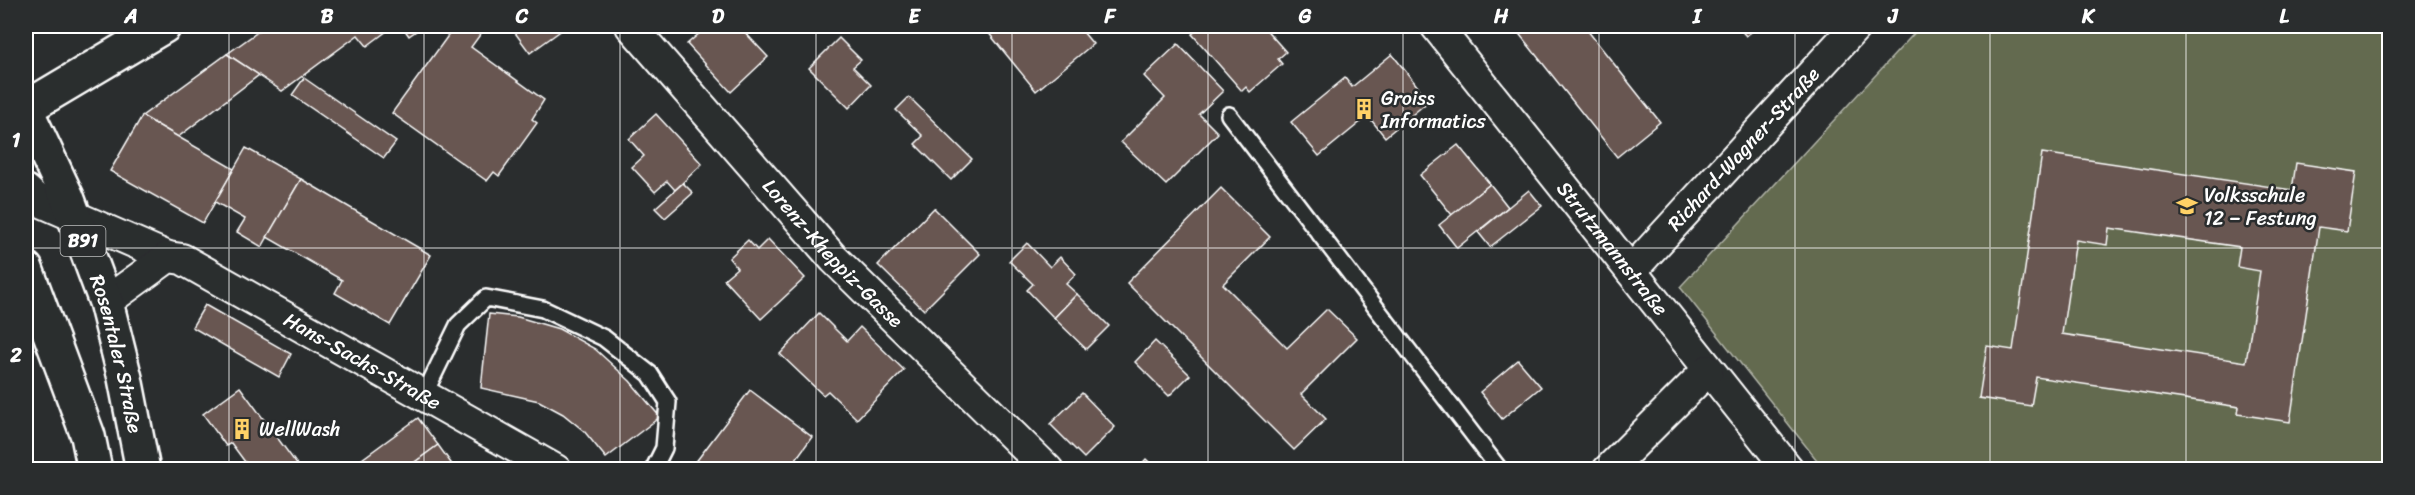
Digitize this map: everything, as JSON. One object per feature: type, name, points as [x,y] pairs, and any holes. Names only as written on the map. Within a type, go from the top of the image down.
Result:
[{"type":"main road","points":[[26,109],[164,26]]},
{"type":"main road","name":"Rosentaler Straße","points":[[26,109],[74,216],[106,302],[125,378],[143,470]]},
{"type":"main road","points":[[26,269],[88,436],[95,470]]},
{"type":"main road","points":[[26,306],[54,342]]},
{"type":"street","name":"Lorenz-Kheppiz-Gasse","points":[[631,26],[834,259],[1048,470]]},
{"type":"street","name":"Strutzmannstraße","points":[[1436,26],[1789,470]]},
{"type":"street","name":"Richard-Wagner-Straße","points":[[1631,271],[1856,26]]},
{"type":"street","name":"Hans-Sachs-Straße","points":[[29,195],[168,257],[182,259],[556,470]]},
{"type":"street","points":[[106,302],[168,257]]},
{"type":"street","points":[[1608,470],[1708,370]]},
{"type":"lane","points":[[1229,115],[1500,470]]},
{"type":"lane","points":[[424,394],[458,326],[486,298],[543,309],[604,338],[650,374],[668,402],[664,448],[653,470]]},
{"type":"green space","points":[[1921,26],[2389,26],[2389,469],[1824,469],[1680,287]]},
{"type":"building","points":[[266,26],[389,26],[391,28],[367,46],[358,35],[282,91],[227,54]]},
{"type":"building","points":[[402,26],[423,26],[409,36]]},
{"type":"building","points":[[455,26],[485,28],[471,47],[544,100],[532,119],[537,123],[499,176],[494,172],[487,181],[392,113]]},
{"type":"building","points":[[510,26],[565,26],[566,27],[530,53]]},
{"type":"building","points":[[708,26],[739,26],[768,57],[731,92],[687,44]]},
{"type":"building","points":[[983,26],[1078,26],[1093,44],[1036,91]]},
{"type":"building","points":[[1202,26],[1263,26],[1286,52],[1278,59],[1282,64],[1250,92],[1246,87],[1242,91],[1192,34]]},
{"type":"building","points":[[1513,26],[1584,26],[1660,122],[1617,157]]},
{"type":"building","points":[[1737,26],[1759,26],[1746,36]]},
{"type":"building","points":[[839,38],[861,60],[853,67],[871,85],[849,108],[809,68]]},
{"type":"building","points":[[1178,44],[1223,91],[1199,114],[1218,133],[1166,185],[1121,142],[1165,98],[1144,76]]},
{"type":"building","points":[[227,54],[259,75],[178,137],[142,116]]},
{"type":"building","name":"Groiss Informatics","points":[[1392,54],[1429,101],[1385,137],[1368,116],[1319,156],[1291,122],[1345,78],[1352,87]]},
{"type":"building","points":[[304,78],[396,142],[384,158],[292,95]]},
{"type":"building","points":[[909,97],[972,159],[951,180],[915,144],[923,136],[896,110]]},
{"type":"building","points":[[656,114],[702,164],[675,190],[667,181],[655,192],[632,167],[644,156],[629,139]]},
{"type":"building","points":[[142,116],[234,169],[203,223],[110,171]]},
{"type":"building","points":[[1458,145],[1490,184],[1452,215],[1420,175]]},
{"type":"building","points":[[246,148],[301,179],[262,247],[237,232],[245,219],[215,202]]},
{"type":"building","points":[[2042,153],[2292,190],[2296,163],[2356,172],[2347,231],[2319,227],[2290,422],[2238,414],[2239,407],[2036,377],[2031,406],[1979,398],[1987,346],[2013,350]],"holes":[[[2109,228],[2240,247],[2237,267],[2260,271],[2246,362],[2062,334],[2076,240],[2107,245]]]},
{"type":"building","points":[[301,179],[431,255],[390,325],[335,293],[342,280],[267,237]]},
{"type":"building","points":[[683,183],[693,193],[665,218],[655,208]]},
{"type":"building","points":[[1490,184],[1508,207],[1457,248],[1439,225]]},
{"type":"building","points":[[1221,188],[1270,237],[1223,284],[1287,348],[1327,309],[1357,338],[1301,394],[1326,419],[1294,450],[1127,283]]},
{"type":"building","points":[[1529,190],[1542,206],[1490,247],[1478,232]]},
{"type":"building","points":[[934,208],[980,254],[924,310],[878,265]]},
{"type":"building","points":[[768,239],[805,278],[761,319],[724,279],[737,268],[729,258],[748,240],[757,250]]},
{"type":"building","points":[[1027,243],[1050,267],[1060,257],[1076,274],[1066,284],[1077,294],[1054,318],[1027,290],[1033,284],[1009,261]]},
{"type":"building","points":[[1077,294],[1109,326],[1086,349],[1054,318]]},
{"type":"building","points":[[205,305],[291,354],[279,377],[192,327]]},
{"type":"building","points":[[819,313],[847,341],[860,327],[904,370],[857,419],[828,391],[823,395],[780,354]]},
{"type":"building","points":[[489,314],[518,317],[559,329],[595,349],[630,381],[660,417],[606,458],[584,431],[563,414],[539,401],[481,388]]},
{"type":"building","points":[[1155,341],[1190,375],[1169,396],[1135,362]]},
{"type":"building","points":[[1518,360],[1541,387],[1502,419],[1480,392]]},
{"type":"building","name":"WellWash","points":[[240,387],[301,470],[251,470],[231,443],[226,446],[203,414]]},
{"type":"building","points":[[750,390],[812,437],[788,470],[703,470],[695,463]]},
{"type":"building","points":[[1082,393],[1115,427],[1084,458],[1050,424]]},
{"type":"building","points":[[418,418],[438,445],[404,470],[347,470]]},
{"type":"building","points":[[438,445],[456,470],[404,470]]},
{"type":"building","points":[[1146,459],[1157,470],[1136,470]]},
{"type":"place","name":"Groiss Informatics","points":[[1364,109]]},
{"type":"place","name":"Volksschule 12 – Festung","points":[[2187,206]]},
{"type":"place","name":"WellWash","points":[[242,429]]}]
